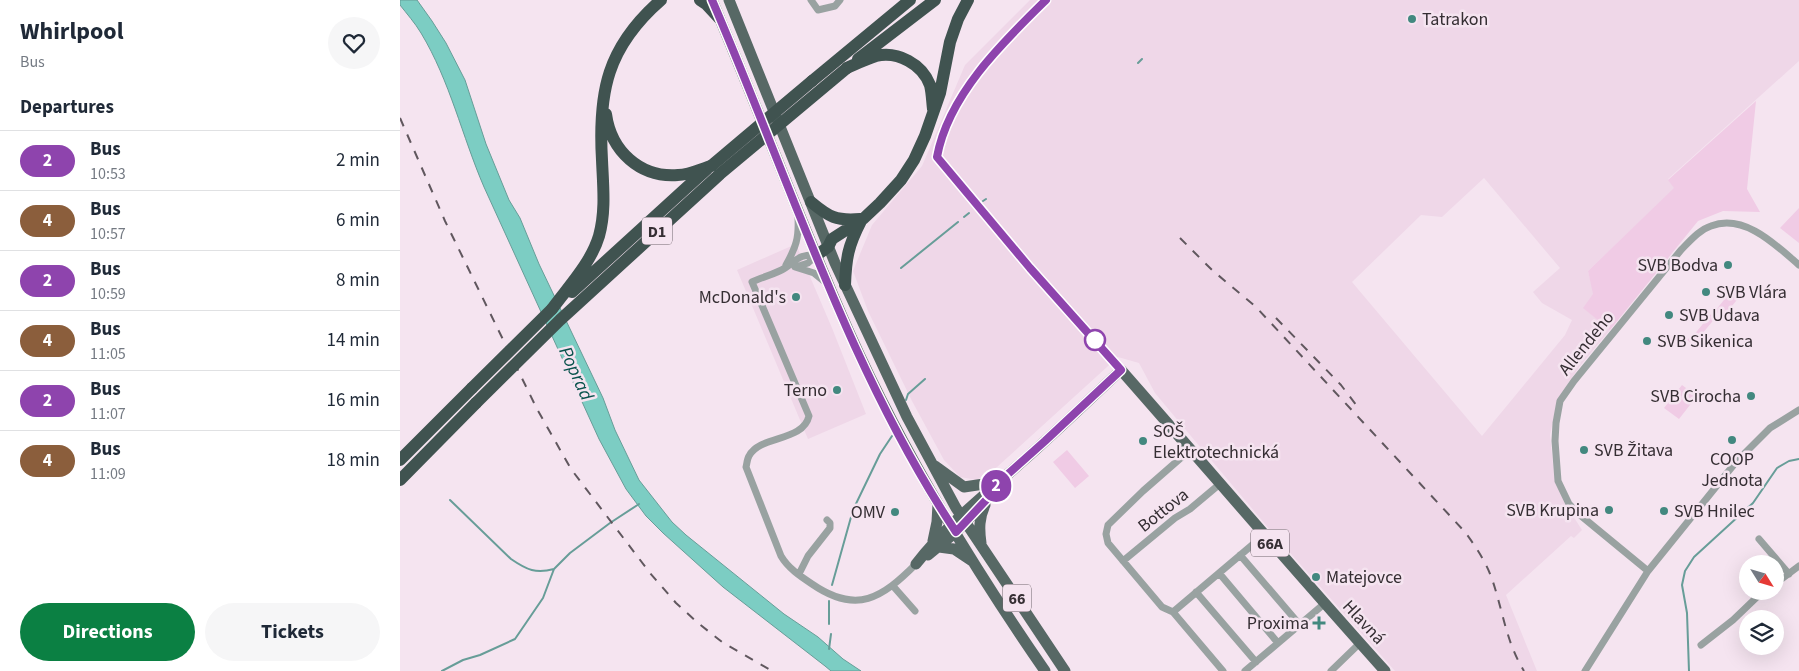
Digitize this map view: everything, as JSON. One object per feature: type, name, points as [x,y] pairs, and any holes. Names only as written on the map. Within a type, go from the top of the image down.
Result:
[{"type":"highway","points":[[552,309],[592,254],[599,236],[603,215],[604,193],[601,117],[603,93],[612,63],[621,45],[637,24],[661,0]]},
{"type":"highway","points":[[672,0],[657,10],[626,45],[617,64],[609,93],[606,115],[611,134],[619,149],[632,163],[647,171],[663,175],[680,175],[711,166]]},
{"type":"highway","points":[[700,0],[719,18]]},
{"type":"highway","name":"D1","points":[[400,460],[552,309],[711,166],[910,0]]},
{"type":"highway","name":"D1","points":[[400,480],[560,320],[720,174],[847,68],[935,0]]},
{"type":"highway","points":[[817,255],[828,247],[832,239],[863,219],[901,180],[920,148],[940,93],[950,42],[958,19],[968,0]]},
{"type":"highway","points":[[847,68],[876,56],[893,55],[908,60],[916,65],[927,79],[932,95],[933,110]]},
{"type":"highway","points":[[811,202],[834,218],[846,220],[863,219]]},
{"type":"highway","points":[[845,286],[846,257],[853,236],[863,219]]},
{"type":"highway","points":[[828,247],[838,248],[853,236]]},
{"type":"main road","name":"66","points":[[712,0],[829,286],[896,428],[938,504],[1045,671]]},
{"type":"main road","name":"66","points":[[728,0],[828,247],[906,417],[963,519],[1065,671]]},
{"type":"main road","name":"Hlavná","points":[[999,482],[1121,370],[1191,448],[1324,604],[1385,671]]},
{"type":"main road","points":[[929,460],[944,474],[964,487],[999,482]]},
{"type":"main road","points":[[981,546],[979,528],[981,515],[988,498],[999,482]]},
{"type":"main road","points":[[916,564],[999,482]]},
{"type":"main road","points":[[963,519],[988,498]]},
{"type":"main road","points":[[936,544],[938,504]]},
{"type":"main road","points":[[936,544],[954,549],[975,563]]},
{"type":"street","points":[[811,0],[818,10],[835,6],[840,0]]},
{"type":"street","points":[[785,268],[796,247],[798,238],[797,208]]},
{"type":"street","name":"Allendeho","points":[[1648,571],[1580,515],[1569,504],[1563,493],[1558,481],[1555,441],[1560,402],[1586,366],[1681,250],[1698,233],[1712,225],[1731,222],[1743,225],[1758,233],[1799,265]]},
{"type":"street","points":[[785,268],[792,261],[805,254],[817,255]]},
{"type":"street","points":[[817,255],[808,262],[795,267],[785,268],[752,282],[809,416],[807,423],[802,429],[758,447],[749,456],[746,467],[781,556],[787,566],[820,590],[848,601],[865,600],[893,586],[916,564]]},
{"type":"street","points":[[795,267],[814,273],[829,286]]},
{"type":"street","points":[[1585,671],[1648,571],[1746,450],[1770,428],[1799,410]]},
{"type":"street","points":[[1191,448],[1108,525],[1106,539],[1162,608],[1173,612],[1222,671]]},
{"type":"street","name":"Bottova","points":[[1123,561],[1175,518],[1190,510],[1221,483]]},
{"type":"street","points":[[799,574],[808,556],[830,528],[828,520]]},
{"type":"street","points":[[1173,612],[1264,535]]},
{"type":"street","points":[[1759,539],[1789,574]]},
{"type":"street","points":[[1240,555],[1300,625]]},
{"type":"street","points":[[1784,578],[1799,566]]},
{"type":"street","points":[[1219,573],[1278,643]]},
{"type":"street","points":[[893,586],[915,611]]},
{"type":"street","points":[[1196,592],[1256,662]]},
{"type":"street","points":[[1701,645],[1733,620],[1754,600]]},
{"type":"street","points":[[1245,671],[1324,604]]},
{"type":"street","points":[[1331,670],[1360,644]]},
{"type":"shaded area","points":[[1030,0],[1799,0],[1799,61],[1668,179],[1675,188],[1588,271],[1594,294],[1584,308],[1610,330],[1580,366],[1558,398],[1550,435],[1554,475],[1564,502],[1582,530],[1574,538],[1571,536],[1506,595],[1537,671],[1395,671],[1276,537],[1155,393],[1139,363],[1118,357],[997,467],[977,480],[960,477],[944,460],[912,401],[868,311],[853,271],[872,225],[922,166],[965,65]],"holes":[[[1484,178],[1560,268],[1533,292],[1542,303],[1572,320],[1565,335],[1482,436],[1352,282],[1421,215],[1442,217]]]},
{"type":"shaded area","points":[[1756,101],[1747,189],[1760,212],[1723,211],[1698,221],[1610,330],[1583,308],[1593,294],[1588,271],[1674,188],[1668,180]]},
{"type":"shaded area","points":[[1799,208],[1799,243],[1780,228]]},
{"type":"shaded area","points":[[796,244],[866,414],[808,439],[737,270]]},
{"type":"shaded area","points":[[1737,284],[1745,290],[1723,317],[1715,311]]},
{"type":"shaded area","points":[[1711,314],[1716,317],[1693,345],[1687,340],[1693,336]]},
{"type":"shaded area","points":[[1682,385],[1697,396],[1679,419],[1664,408]]},
{"type":"shaded area","points":[[1067,450],[1089,476],[1075,488],[1053,462]]},
{"type":"water","name":"Poprad","points":[[400,0],[417,0],[446,43],[465,80],[486,144],[509,200],[520,218],[539,264],[603,398],[615,430],[639,480],[672,522],[686,535],[784,614],[818,637],[843,659],[861,671],[831,671],[723,587],[646,516],[626,489],[599,439],[484,187],[440,70],[421,33],[400,5]]},
{"type":"waterway","points":[[1138,63],[1142,59]]},
{"type":"waterway","points":[[964,217],[969,213]]},
{"type":"waterway","points":[[901,268],[958,222]]},
{"type":"waterway","points":[[906,400],[908,394],[925,379]]},
{"type":"waterway","points":[[832,585],[853,510],[880,454],[892,436]]},
{"type":"waterway","points":[[1689,671],[1687,613],[1682,585],[1685,571],[1694,557],[1753,503],[1777,468],[1789,461],[1799,459]]},
{"type":"waterway","points":[[450,500],[517,563],[537,571],[554,569]]},
{"type":"waterway","points":[[442,671],[463,660],[480,655],[515,639],[543,598],[554,569],[570,553],[639,504]]},
{"type":"waterway","points":[[829,601],[829,624]]},
{"type":"waterway","points":[[829,649],[831,634]]},
{"type":"railway","points":[[400,118],[445,221],[537,409],[571,469],[650,573],[676,603],[722,642],[772,671]]},
{"type":"railway","points":[[1180,238],[1212,270],[1256,307],[1465,532],[1490,573],[1509,638],[1524,671]]},
{"type":"railway","points":[[1276,318],[1341,385],[1357,406]]},
{"type":"bus line","name":"2","points":[[712,0],[849,331],[904,444],[956,532],[988,498],[999,482],[1121,370],[1030,268],[937,157],[944,130],[966,89],[1005,40],[1046,0]]},
{"type":"place","name":"Tatrakon","points":[[1412,19]]},
{"type":"place","name":"SVB Bodva","points":[[1728,265]]},
{"type":"place","name":"SVB Vlára","points":[[1706,292]]},
{"type":"place","name":"McDonald's","points":[[796,297]]},
{"type":"place","name":"SVB Udava","points":[[1669,315]]},
{"type":"place","name":"SVB Sikenica","points":[[1647,341]]},
{"type":"place","name":"Terno","points":[[837,390]]},
{"type":"place","name":"SVB Cirocha","points":[[1751,396]]},
{"type":"place","name":"COOP Jednota","points":[[1732,440]]},
{"type":"place","name":"SOŠ Elektrotechnická","points":[[1143,441]]},
{"type":"place","name":"SVB Žitava","points":[[1584,450]]},
{"type":"place","name":"SVB Krupina","points":[[1609,510]]},
{"type":"place","name":"SVB Hnilec","points":[[1664,511]]},
{"type":"place","name":"OMV","points":[[895,512]]},
{"type":"place","name":"Matejovce","points":[[1316,577]]},
{"type":"place","name":"Proxima","points":[[1319,623]]}]
